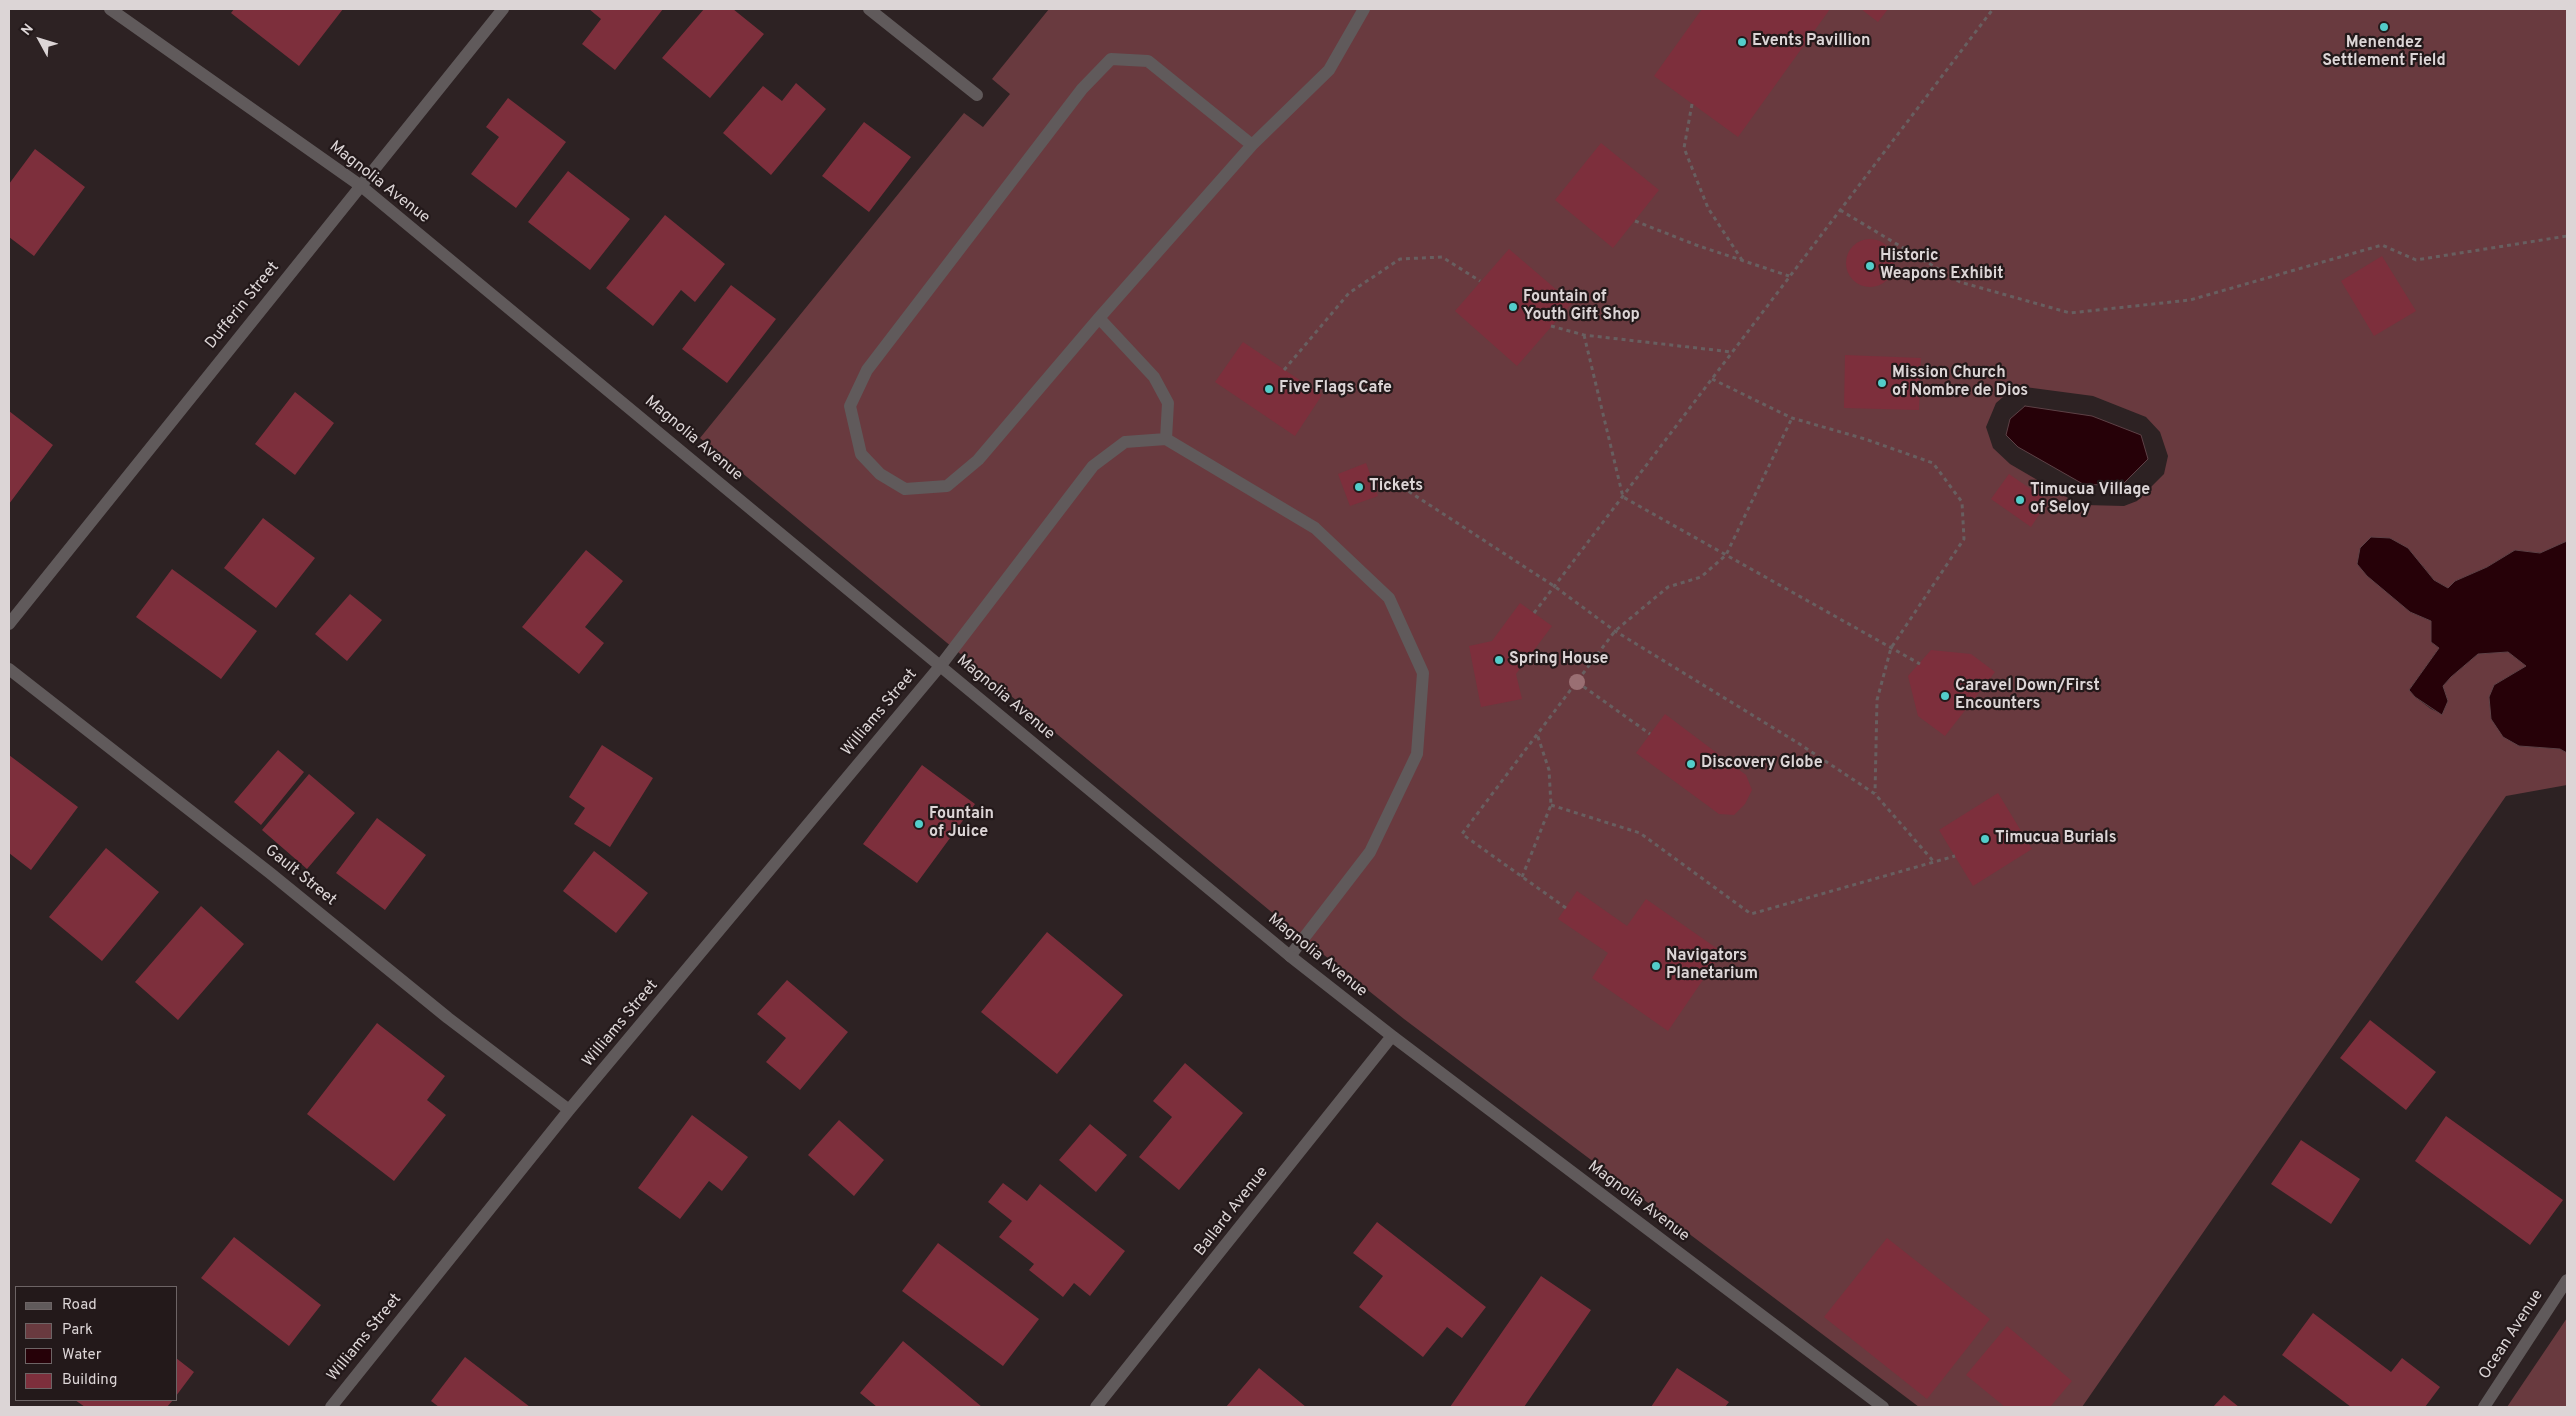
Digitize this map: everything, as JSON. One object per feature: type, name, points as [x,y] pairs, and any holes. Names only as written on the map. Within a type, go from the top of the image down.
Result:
[{"type":"street","name":"Magnolia Avenue","points":[[110,9],[360,186],[941,665],[1290,956],[1392,1036],[1883,1407]]},
{"type":"street","name":"Dufferin Street","points":[[9,624],[503,9]]},
{"type":"street","points":[[869,9],[976,95]]},
{"type":"street","points":[[1252,145],[1148,61],[1111,59],[1082,89],[867,370],[850,406],[861,454],[880,474],[905,490],[947,486],[978,460],[1099,318],[1252,145],[1329,70],[1364,9]]},
{"type":"street","points":[[1099,318],[1154,376],[1168,404],[1166,439],[1315,528],[1389,598],[1423,673],[1417,754],[1370,852],[1290,956]]},
{"type":"street","name":"Williams Street","points":[[331,1407],[569,1110],[941,665],[1093,466],[1125,442],[1166,439]]},
{"type":"street","name":"Gault Street","points":[[9,669],[270,873],[448,1018],[569,1110]]},
{"type":"street","name":"Ballard Avenue","points":[[1096,1407],[1392,1036]]},
{"type":"street","name":"Ocean Avenue","points":[[2484,1407],[2567,1280]]},
{"type":"path","points":[[1534,613],[1993,9]]},
{"type":"path","points":[[1692,104],[1684,148],[1708,208],[1742,260]]},
{"type":"path","points":[[1840,210],[1960,282],[2070,313],[2190,300],[2382,245],[2416,260],[2567,236]]},
{"type":"path","points":[[1634,221],[1790,276]]},
{"type":"path","points":[[1284,370],[1349,292],[1400,259],[1442,257],[1480,281]]},
{"type":"path","points":[[1551,326],[1584,335],[1733,352]]},
{"type":"path","points":[[1584,335],[1622,497],[1920,664]]},
{"type":"path","points":[[1712,379],[1792,418],[1865,439],[1933,463],[1962,502],[1964,539],[1892,648],[1876,700],[1875,794]]},
{"type":"path","points":[[1566,908],[1462,834],[1615,631],[1668,587],[1701,578],[1726,555],[1792,418]]},
{"type":"path","points":[[1372,478],[1406,489],[1554,586],[1615,631],[1875,794],[1934,862]]},
{"type":"path","points":[[1577,682],[1650,734]]},
{"type":"path","points":[[1522,877],[1552,805],[1549,770],[1537,734]]},
{"type":"path","points":[[1552,805],[1640,833],[1751,914],[1955,856]]},
{"type":"green space","points":[[1049,9],[2567,9],[2567,541],[2541,553],[2515,550],[2487,567],[2455,581],[2448,588],[2434,580],[2423,566],[2387,592],[2410,612],[2431,621],[2431,642],[2439,648],[2409,690],[2431,709],[2442,714],[2448,701],[2443,686],[2478,654],[2508,652],[2526,666],[2494,685],[2519,746],[2560,749],[2567,753],[2567,785],[2506,796],[2082,1407],[1919,1407],[1404,1019],[1304,939],[700,438],[964,113],[983,127],[1010,94],[992,79]],"holes":[[[2025,387],[2093,396],[2146,417],[2160,432],[2168,456],[2164,474],[2137,501],[2124,506],[2085,505],[2075,502],[2010,464],[1993,448],[1986,427],[1996,403],[2010,391]]]},
{"type":"green space","points":[[2567,1318],[2567,1407],[2507,1407]]},
{"type":"water","points":[[2025,406],[2092,416],[2141,435],[2148,459],[2121,486],[2083,484],[2018,447],[2006,435],[2010,419]]},
{"type":"water","points":[[2371,537],[2390,538],[2408,548],[2434,580],[2448,588],[2455,581],[2487,567],[2515,550],[2540,553],[2567,541],[2567,753],[2560,749],[2519,746],[2503,737],[2491,719],[2489,697],[2494,685],[2526,666],[2508,652],[2478,654],[2451,677],[2443,686],[2448,701],[2442,715],[2415,697],[2409,690],[2439,648],[2431,642],[2431,621],[2410,612],[2367,576],[2357,564],[2360,548]]},
{"type":"building","points":[[234,9],[343,9],[299,66],[231,13]]},
{"type":"building","points":[[589,9],[663,9],[615,70],[582,44],[601,19]]},
{"type":"building","points":[[704,9],[733,9],[764,34],[710,98],[662,58]]},
{"type":"building","name":"Events Pavillion","points":[[1702,9],[1830,9],[1738,137],[1654,76]]},
{"type":"building","points":[[1861,9],[1888,9],[1878,22]]},
{"type":"building","points":[[796,83],[826,109],[771,175],[723,133],[763,86],[782,101]]},
{"type":"building","points":[[508,98],[566,142],[516,208],[471,174],[499,137],[486,127]]},
{"type":"building","points":[[864,122],[911,157],[869,212],[822,176]]},
{"type":"building","points":[[1601,143],[1659,190],[1613,248],[1555,200]]},
{"type":"building","points":[[35,149],[85,187],[34,256],[9,237],[9,184]]},
{"type":"building","points":[[568,171],[630,219],[590,270],[528,222]]},
{"type":"building","points":[[665,215],[725,264],[695,302],[681,290],[653,326],[606,288]]},
{"type":"building","name":"Historic Weapons Exhibit","points":[[1870,239],[1879,241],[1887,246],[1892,254],[1894,263],[1892,272],[1887,280],[1879,285],[1870,287],[1861,285],[1853,280],[1848,272],[1846,263],[1848,254],[1853,246],[1861,241]]},
{"type":"building","name":"Fountain of Youth Gift Shop","points":[[1509,249],[1572,303],[1517,366],[1455,311]]},
{"type":"building","points":[[2382,256],[2416,311],[2374,336],[2341,281]]},
{"type":"building","points":[[731,285],[776,319],[727,383],[682,349]]},
{"type":"building","name":"Five Flags Cafe","points":[[1243,342],[1322,395],[1295,436],[1215,382]]},
{"type":"building","name":"Mission Church of Nombre de Dios","points":[[1845,355],[1921,358],[1919,410],[1844,408]]},
{"type":"building","points":[[295,392],[334,423],[295,475],[255,444]]},
{"type":"building","points":[[9,411],[53,445],[9,504]]},
{"type":"building","name":"Tickets","points":[[1366,463],[1378,496],[1350,506],[1338,474]]},
{"type":"building","name":"Timucua Village of Seloy","points":[[2009,474],[2048,501],[2031,527],[1991,499]]},
{"type":"building","points":[[263,518],[315,558],[276,608],[224,568]]},
{"type":"building","points":[[586,550],[623,581],[585,627],[604,643],[579,674],[522,627]]},
{"type":"building","points":[[172,569],[257,631],[221,679],[136,617]]},
{"type":"building","points":[[350,594],[382,620],[347,661],[315,634]]},
{"type":"building","name":"Spring House","points":[[1520,603],[1552,626],[1516,674],[1522,699],[1481,707],[1469,646],[1492,641]]},
{"type":"building","name":"Caravel Down/First Encounters","points":[[1931,650],[1971,654],[1995,672],[1945,736],[1918,716],[1908,676]]},
{"type":"building","name":"Discovery Globe","points":[[1665,714],[1746,775],[1752,790],[1745,804],[1734,815],[1719,814],[1636,753]]},
{"type":"building","points":[[602,745],[653,778],[610,847],[574,824],[585,808],[569,797]]},
{"type":"building","points":[[278,750],[304,772],[261,825],[234,802]]},
{"type":"building","points":[[9,755],[78,807],[31,870],[9,853]]},
{"type":"building","name":"Fountain of Juice","points":[[922,765],[975,804],[917,883],[863,844]]},
{"type":"building","points":[[309,774],[355,813],[307,869],[262,830]]},
{"type":"building","name":"Timucua Burials","points":[[1998,793],[2032,849],[1973,886],[1939,830]]},
{"type":"building","points":[[377,818],[426,855],[385,910],[336,873]]},
{"type":"building","points":[[106,848],[159,892],[102,961],[49,917]]},
{"type":"building","points":[[594,851],[648,893],[616,933],[563,891]]},
{"type":"building","name":"Navigators Planetarium","points":[[1577,891],[1627,926],[1646,899],[1722,952],[1668,1031],[1592,978],[1608,953],[1558,919]]},
{"type":"building","points":[[201,906],[244,944],[178,1020],[135,982]]},
{"type":"building","points":[[1047,932],[1123,995],[1057,1074],[981,1012]]},
{"type":"building","points":[[787,980],[848,1032],[800,1090],[766,1062],[786,1038],[757,1014]]},
{"type":"building","points":[[2370,1020],[2436,1072],[2406,1110],[2340,1058]]},
{"type":"building","points":[[377,1023],[445,1076],[427,1100],[446,1115],[394,1181],[307,1114]]},
{"type":"building","points":[[1185,1063],[1243,1113],[1179,1190],[1139,1157],[1172,1117],[1153,1101]]},
{"type":"building","points":[[692,1115],[748,1157],[722,1191],[709,1181],[680,1219],[638,1188]]},
{"type":"building","points":[[2446,1116],[2563,1200],[2530,1245],[2415,1161]]},
{"type":"building","points":[[839,1120],[884,1160],[854,1196],[808,1155]]},
{"type":"building","points":[[1090,1124],[1127,1155],[1096,1192],[1059,1160]]},
{"type":"building","points":[[2301,1140],[2360,1179],[2331,1224],[2271,1184]]},
{"type":"building","points":[[1003,1183],[1027,1201],[1040,1184],[1125,1251],[1090,1296],[1074,1283],[1063,1297],[1029,1270],[1034,1264],[999,1237],[1012,1221],[988,1202]]},
{"type":"building","points":[[1377,1222],[1486,1307],[1462,1338],[1447,1327],[1423,1357],[1359,1307],[1383,1276],[1353,1253]]},
{"type":"building","points":[[234,1237],[321,1305],[289,1346],[201,1278]]},
{"type":"building","points":[[1887,1238],[1990,1319],[1927,1399],[1824,1317]]},
{"type":"building","points":[[938,1243],[1039,1319],[1003,1366],[902,1291]]},
{"type":"building","points":[[1541,1276],[1591,1310],[1524,1407],[1450,1407]]},
{"type":"building","points":[[2313,1313],[2391,1372],[2402,1358],[2440,1387],[2425,1407],[2351,1407],[2282,1355]]},
{"type":"building","points":[[2007,1326],[2072,1381],[2050,1407],[2005,1407],[1966,1375]]},
{"type":"building","points":[[903,1341],[982,1407],[877,1407],[860,1393]]},
{"type":"building","points":[[465,1357],[530,1407],[439,1407],[431,1401]]},
{"type":"building","points":[[178,1360],[194,1372],[178,1393]]},
{"type":"building","points":[[1259,1368],[1306,1407],[1226,1407]]},
{"type":"building","points":[[1677,1368],[1729,1402],[1725,1407],[1651,1407]]},
{"type":"building","points":[[2224,1395],[2239,1407],[2213,1407]]},
{"type":"building","points":[[76,1401],[172,1401],[167,1407],[85,1407]]},
{"type":"place","name":"Menendez Settlement Field","points":[[2384,27]]},
{"type":"place","name":"Events Pavillion","points":[[1742,42]]},
{"type":"place","name":"Historic Weapons Exhibit","points":[[1870,266]]},
{"type":"place","name":"Fountain of Youth Gift Shop","points":[[1513,307]]},
{"type":"place","name":"Mission Church of Nombre de Dios","points":[[1882,383]]},
{"type":"place","name":"Five Flags Cafe","points":[[1269,389]]},
{"type":"place","name":"Tickets","points":[[1359,487]]},
{"type":"place","name":"Timucua Village of Seloy","points":[[2020,500]]},
{"type":"place","name":"Spring House","points":[[1499,660]]},
{"type":"place","name":"Caravel Down/First Encounters","points":[[1945,696]]},
{"type":"place","name":"Discovery Globe","points":[[1691,764]]},
{"type":"place","name":"Fountain of Juice","points":[[919,824]]},
{"type":"place","name":"Timucua Burials","points":[[1985,839]]},
{"type":"place","name":"Navigators Planetarium","points":[[1656,966]]}]
